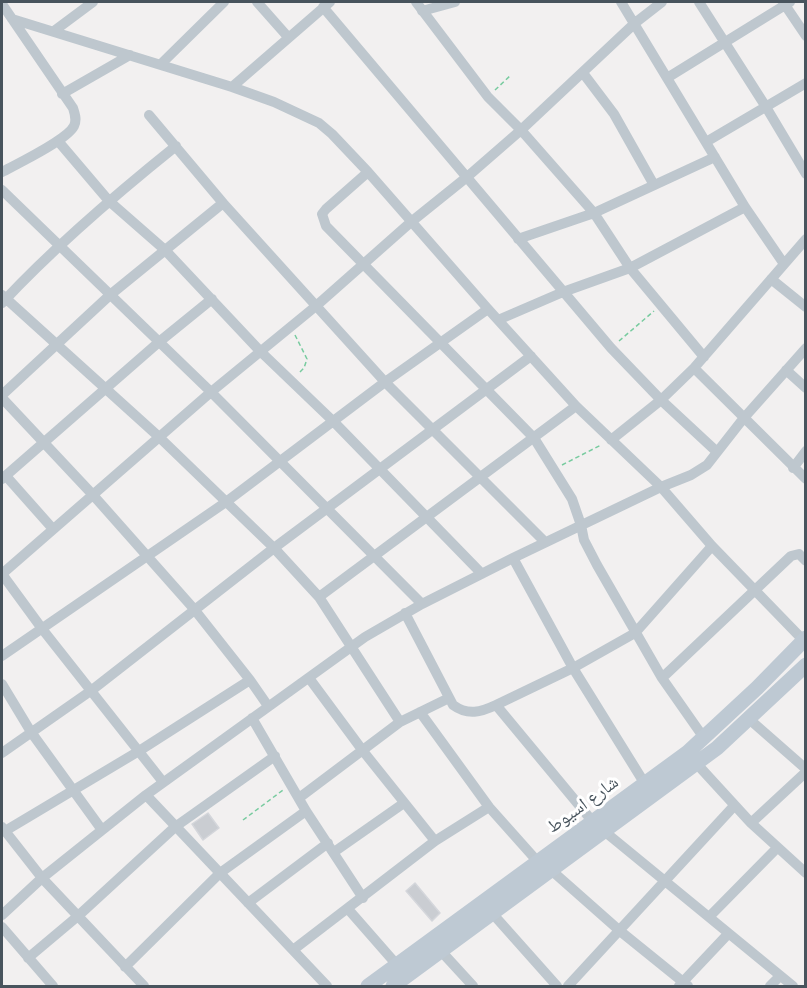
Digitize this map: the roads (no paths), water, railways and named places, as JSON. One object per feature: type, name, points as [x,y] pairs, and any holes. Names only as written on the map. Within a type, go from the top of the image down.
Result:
[{"type":"street","points":[[54,31],[81,5],[93,2]]},
{"type":"street","points":[[161,64],[224,2]]},
{"type":"street","points":[[257,2],[288,37]]},
{"type":"street","points":[[419,6],[455,2]]},
{"type":"street","points":[[621,2],[746,207],[784,264]]},
{"type":"street","points":[[163,782],[43,630],[2,574],[158,436],[291,327],[411,222],[467,177],[521,130],[635,23],[662,2]]},
{"type":"street","points":[[699,2],[806,174]]},
{"type":"street","points":[[667,78],[786,3],[806,36]]},
{"type":"street","points":[[232,87],[327,4],[518,239],[611,348],[661,400],[717,452]]},
{"type":"street","points":[[2,5],[73,108],[75,122],[72,129],[58,141],[2,172]]},
{"type":"street","points":[[419,6],[488,97],[521,130],[594,213],[630,268],[705,357]]},
{"type":"street","points":[[12,19],[232,87],[274,102],[319,123],[368,172],[576,406],[661,487],[712,546],[804,641]]},
{"type":"street","points":[[62,94],[130,55]]},
{"type":"street","points":[[583,73],[614,114],[654,185]]},
{"type":"street","points":[[706,142],[806,83]]},
{"type":"street","points":[[149,115],[223,203],[385,382],[545,542]]},
{"type":"street","points":[[58,141],[109,201],[165,250],[260,351],[380,468],[482,574]]},
{"type":"street","points":[[176,146],[109,201],[3,299],[106,388],[274,548],[319,597],[400,722]]},
{"type":"street","points":[[518,239],[594,213],[715,157]]},
{"type":"street","points":[[368,172],[322,214],[326,226],[534,438],[572,499],[586,546],[635,633],[662,678],[704,738]]},
{"type":"street","points":[[2,190],[210,392],[422,604]]},
{"type":"street","points":[[223,203],[110,295],[2,397],[194,609],[268,706]]},
{"type":"street","points":[[498,320],[563,292],[630,268],[746,207]]},
{"type":"street","points":[[611,440],[661,400],[705,357],[806,239]]},
{"type":"street","points":[[771,279],[806,307]]},
{"type":"street","points":[[53,528],[4,478],[159,342],[212,299]]},
{"type":"street","points":[[2,657],[226,502],[385,382],[488,309]]},
{"type":"street","points":[[2,915],[42,878],[146,795],[352,647],[422,604],[545,542],[699,471],[806,348]]},
{"type":"street","points":[[2,753],[92,690],[274,548],[531,356]]},
{"type":"street","points":[[694,368],[792,468],[806,479]]},
{"type":"street","points":[[786,370],[806,388]]},
{"type":"street","points":[[319,597],[576,406]]},
{"type":"street","points":[[792,468],[806,451]]},
{"type":"street","points":[[405,614],[453,705],[466,712],[481,711],[573,668],[635,633],[712,546]]},
{"type":"street","points":[[662,678],[790,556],[799,555],[806,561]]},
{"type":"street","points":[[513,558],[573,668],[645,784]]},
{"type":"street","name":"شارع اسيوط","points":[[599,827],[645,784],[704,738],[804,641]]},
{"type":"street","name":"شارع اسيوط","points":[[368,987],[717,748],[806,665]]},
{"type":"street","points":[[309,678],[435,842]]},
{"type":"street","points":[[144,987],[42,878],[3,829],[139,751],[250,680]]},
{"type":"street","points":[[2,684],[31,732],[102,830]]},
{"type":"street","points":[[299,798],[400,722],[449,698]]},
{"type":"street","points":[[496,705],[599,827],[793,987]]},
{"type":"street","points":[[420,712],[489,807],[545,866],[683,985],[728,934]]},
{"type":"street","points":[[252,717],[306,811],[363,898]]},
{"type":"street","points":[[749,719],[804,776],[751,823]]},
{"type":"street","points":[[28,958],[78,916],[175,827],[275,756]]},
{"type":"street","points":[[696,763],[751,823],[777,848],[803,866]]},
{"type":"street","points":[[146,795],[327,987]]},
{"type":"street","points":[[248,903],[331,847],[404,803]]},
{"type":"street","points":[[568,987],[734,806]]},
{"type":"street","points":[[292,950],[435,842],[489,807]]},
{"type":"street","points":[[125,967],[220,873],[306,811]]},
{"type":"street","points":[[709,917],[777,848]]},
{"type":"street","name":"شارع اسيوط","points":[[393,987],[492,913],[545,866]]},
{"type":"street","points":[[348,909],[397,965]]},
{"type":"street","points":[[492,913],[557,987]]},
{"type":"street","points":[[2,927],[53,987]]},
{"type":"street","points":[[440,950],[473,987]]},
{"type":"street","points":[[770,987],[780,976]]}]
